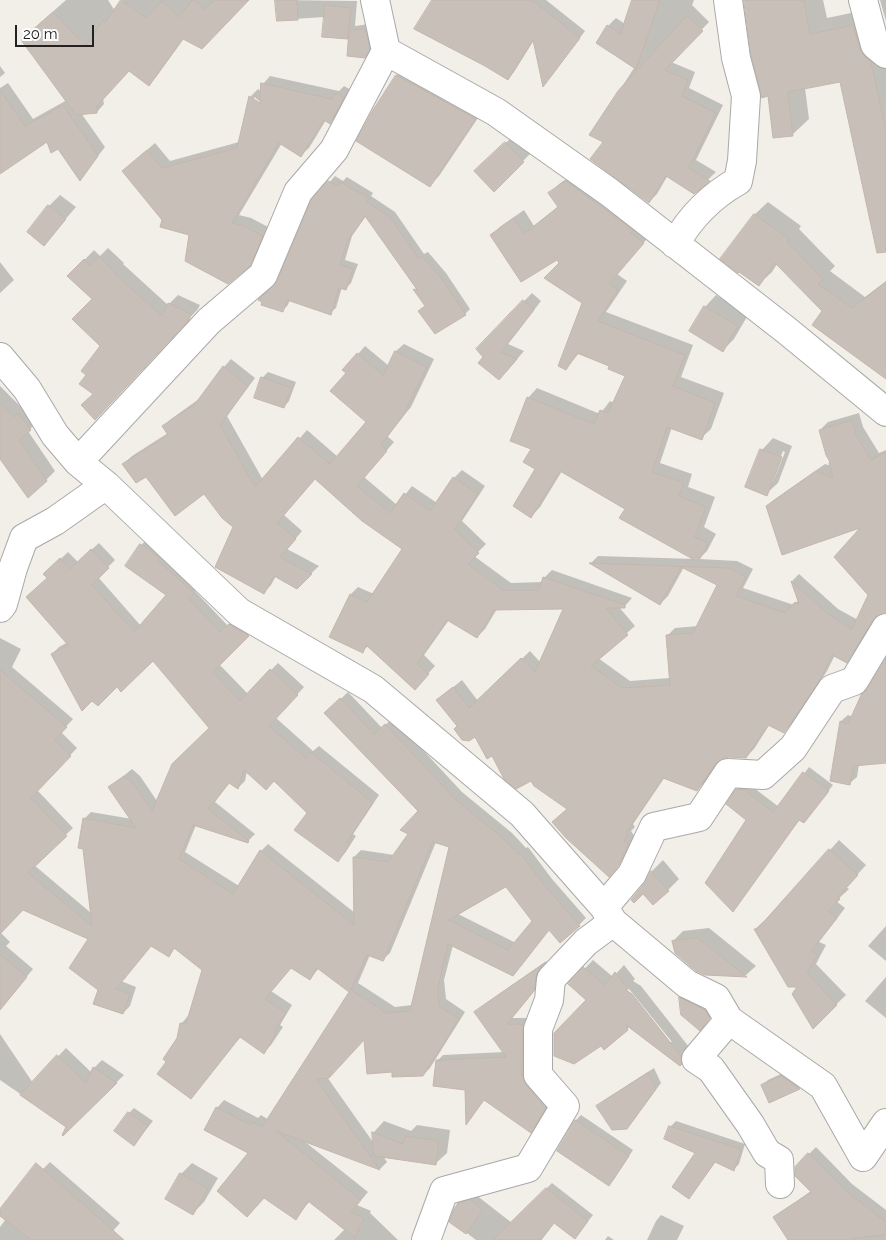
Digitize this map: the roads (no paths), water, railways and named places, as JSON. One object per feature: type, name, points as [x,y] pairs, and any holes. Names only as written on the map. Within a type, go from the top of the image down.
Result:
[{"type":"street","points":[[78,462],[209,321],[263,275],[298,192],[334,150],[386,51],[375,0]]},
{"type":"street","points":[[675,244],[687,225],[721,190],[738,181],[742,161],[746,96],[736,58],[728,0]]},
{"type":"street","points":[[863,0],[875,45],[886,54]]},
{"type":"street","points":[[386,51],[496,112],[609,192],[885,409]]},
{"type":"street","points":[[0,357],[27,389],[55,435],[78,462],[106,485],[239,612],[373,689],[522,814],[608,914],[687,984],[716,998],[729,1020],[823,1086],[863,1157],[886,1123]]},
{"type":"street","points":[[0,608],[3,604],[24,538],[55,520],[106,485]]},
{"type":"street","points":[[426,1240],[444,1191],[528,1168],[566,1106],[538,1075],[538,1029],[549,1000],[551,979],[586,942],[608,914],[632,874],[654,827],[699,817],[728,773],[763,775],[793,748],[832,689],[854,681],[886,628]]},
{"type":"street","points":[[729,1020],[696,1059],[711,1069],[750,1124],[767,1153],[778,1160],[780,1184]]}]
